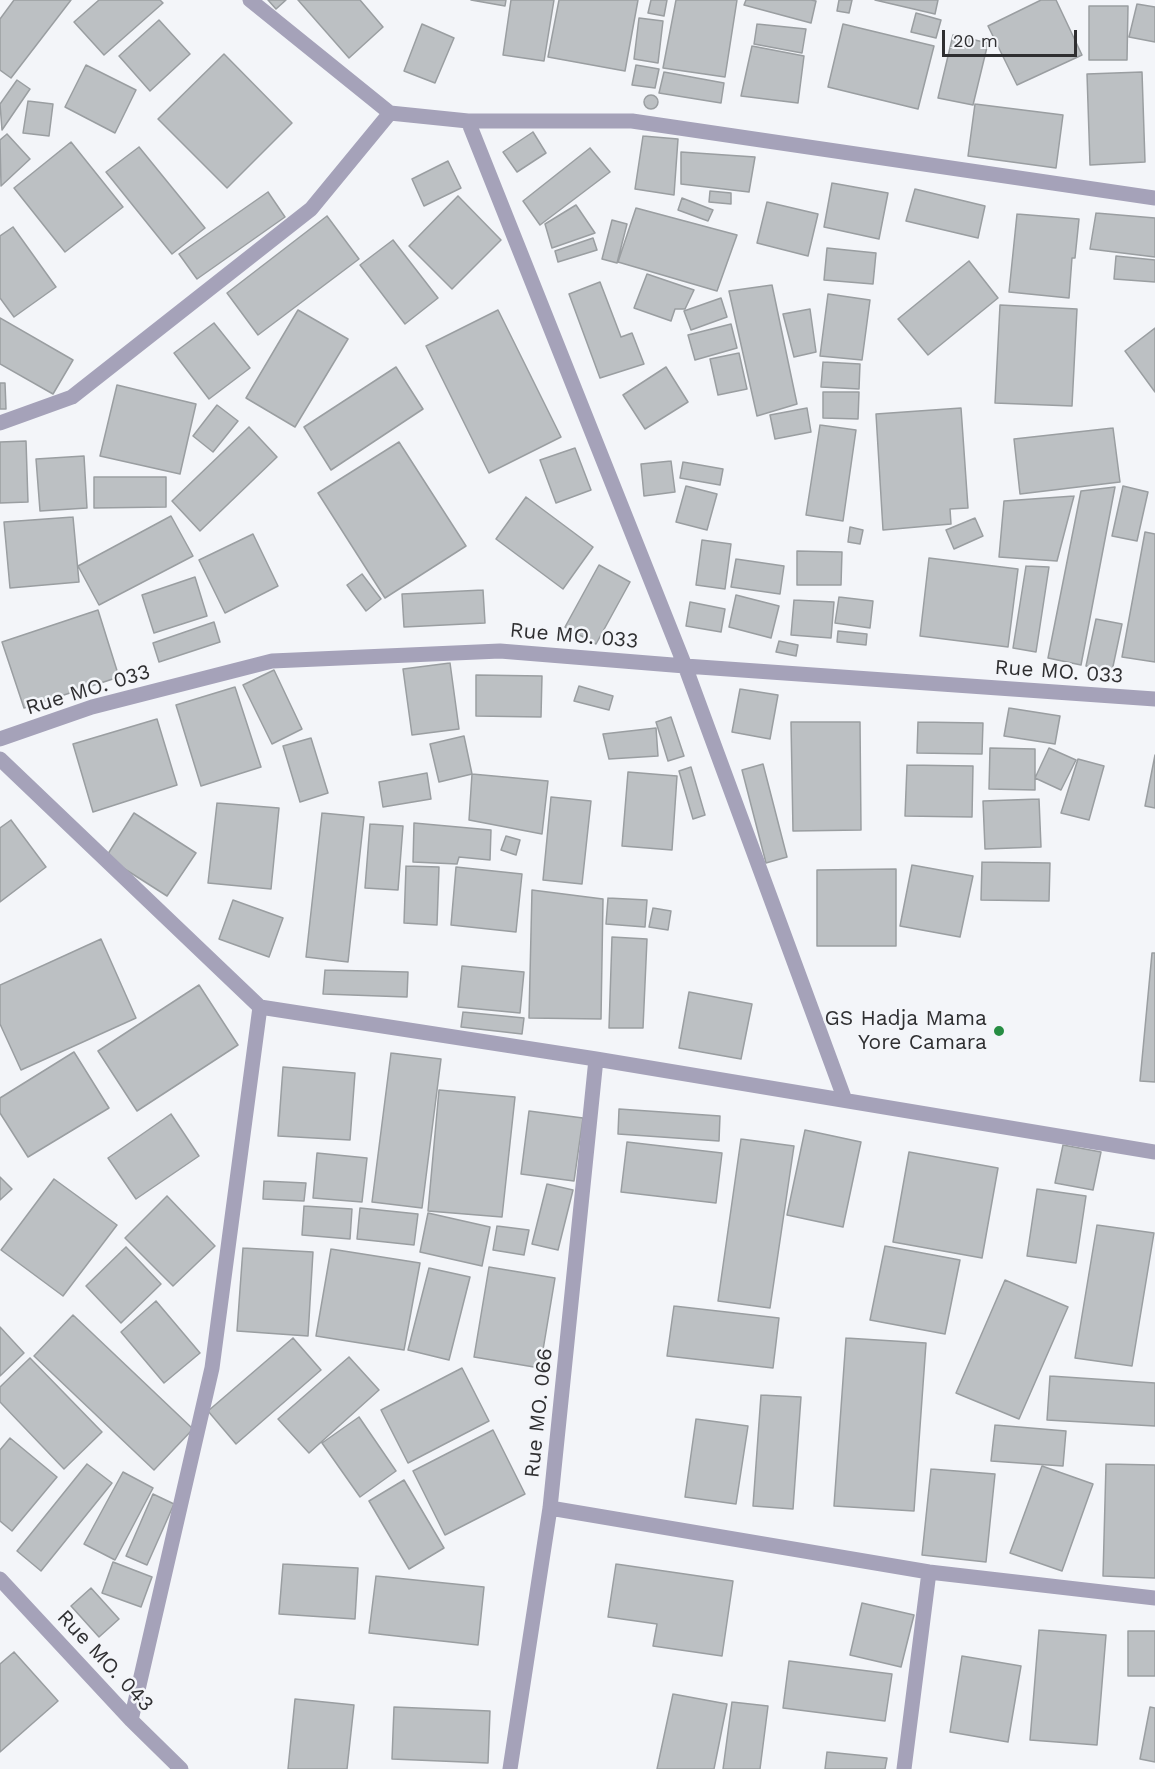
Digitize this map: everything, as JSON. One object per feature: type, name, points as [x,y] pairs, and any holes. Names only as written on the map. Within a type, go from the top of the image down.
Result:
[{"type":"street","points":[[250,0],[390,112],[468,122],[632,121],[1155,198]]},
{"type":"street","points":[[0,423],[72,397],[311,209],[390,112]]},
{"type":"street","points":[[468,122],[685,666],[845,1100]]},
{"type":"street","name":"Rue MO. 033","points":[[0,738],[92,707],[272,661],[500,651],[1155,699]]},
{"type":"street","points":[[0,759],[260,1007],[596,1059],[1155,1152]]},
{"type":"street","points":[[131,1720],[212,1368],[260,1007]]},
{"type":"street","name":"Rue MO. 066","points":[[510,1769],[550,1508],[596,1059]]},
{"type":"street","points":[[550,1508],[929,1572],[1155,1598]]},
{"type":"street","points":[[904,1769],[929,1572]]},
{"type":"street","name":"Rue MO. 043","points":[[0,1579],[131,1720],[181,1769]]},
{"type":"building","points":[[14,0],[71,0],[11,78],[0,70],[0,19]]},
{"type":"building","points":[[99,0],[160,0],[163,3],[104,55],[74,22]]},
{"type":"building","points":[[268,0],[286,0],[276,9]]},
{"type":"building","points":[[298,0],[360,0],[383,27],[349,58]]},
{"type":"building","points":[[471,0],[506,0],[505,6]]},
{"type":"building","points":[[511,0],[554,0],[544,61],[503,55]]},
{"type":"building","points":[[559,0],[638,0],[625,71],[548,57]]},
{"type":"building","points":[[651,0],[667,0],[664,16],[648,13]]},
{"type":"building","points":[[676,0],[737,0],[725,77],[663,68]]},
{"type":"building","points":[[746,0],[816,1],[811,23],[744,5]]},
{"type":"building","points":[[839,0],[852,0],[849,13],[837,11]]},
{"type":"building","points":[[875,0],[938,0],[935,14]]},
{"type":"building","points":[[1041,0],[1056,0],[1082,55],[1017,85],[988,26]]},
{"type":"building","points":[[1137,4],[1155,7],[1155,42],[1129,37]]},
{"type":"building","points":[[1089,6],[1128,6],[1127,60],[1089,60]]},
{"type":"building","points":[[916,13],[941,20],[936,38],[911,32]]},
{"type":"building","points":[[639,18],[663,21],[658,63],[634,59]]},
{"type":"building","points":[[159,20],[190,54],[150,91],[119,56]]},
{"type":"building","points":[[422,24],[454,38],[435,83],[404,71]]},
{"type":"building","points":[[757,24],[806,29],[802,53],[754,44]]},
{"type":"building","points":[[843,24],[934,46],[918,109],[828,87]]},
{"type":"building","points":[[953,35],[988,43],[973,105],[938,98]]},
{"type":"building","points":[[752,46],[804,56],[798,103],[741,96]]},
{"type":"building","points":[[224,54],[292,123],[227,188],[158,119]]},
{"type":"building","points":[[86,65],[136,90],[115,133],[65,107]]},
{"type":"building","points":[[636,65],[659,69],[655,88],[632,85]]},
{"type":"building","points":[[664,72],[724,83],[721,103],[659,93]]},
{"type":"building","points":[[1142,72],[1145,162],[1090,165],[1087,74]]},
{"type":"building","points":[[17,80],[30,89],[2,130],[0,104]]},
{"type":"building","points":[[651,95],[656,97],[658,102],[656,107],[651,109],[646,107],[644,102],[646,97]]},
{"type":"building","points":[[28,101],[53,104],[49,136],[23,133]]},
{"type":"building","points":[[975,104],[1063,115],[1056,168],[968,156]]},
{"type":"building","points":[[533,132],[546,153],[517,172],[503,152]]},
{"type":"building","points":[[7,134],[30,159],[1,186],[0,140]]},
{"type":"building","points":[[643,136],[678,139],[674,195],[635,189]]},
{"type":"building","points":[[71,142],[123,207],[65,252],[14,188]]},
{"type":"building","points":[[139,147],[205,228],[172,254],[106,172]]},
{"type":"building","points":[[590,148],[610,172],[540,225],[523,201]]},
{"type":"building","points":[[681,152],[755,157],[749,192],[681,184]]},
{"type":"building","points":[[448,161],[461,188],[424,206],[412,179]]},
{"type":"building","points":[[832,183],[888,193],[879,239],[824,227]]},
{"type":"building","points":[[915,189],[985,206],[978,238],[906,221]]},
{"type":"building","points":[[710,191],[731,193],[731,204],[709,202]]},
{"type":"building","points":[[268,192],[285,217],[197,279],[179,254]]},
{"type":"building","points":[[458,196],[501,240],[452,289],[409,246]]},
{"type":"building","points":[[682,198],[713,210],[708,221],[678,210]]},
{"type":"building","points":[[767,202],[818,214],[808,256],[757,243]]},
{"type":"building","points":[[576,205],[595,233],[552,248],[545,224]]},
{"type":"building","points":[[636,208],[737,235],[717,291],[618,262]]},
{"type":"building","points":[[1096,213],[1155,218],[1155,257],[1090,249]]},
{"type":"building","points":[[1017,214],[1079,219],[1075,258],[1072,258],[1069,298],[1009,292]]},
{"type":"building","points":[[327,216],[359,259],[258,335],[227,293]]},
{"type":"building","points":[[612,220],[627,224],[617,263],[602,259]]},
{"type":"building","points":[[13,227],[56,287],[14,317],[0,298],[0,236]]},
{"type":"building","points":[[593,238],[597,250],[558,262],[555,251]]},
{"type":"building","points":[[393,240],[438,298],[405,324],[360,265]]},
{"type":"building","points":[[827,248],[876,253],[873,284],[824,280]]},
{"type":"building","points":[[1116,256],[1155,260],[1155,282],[1114,279]]},
{"type":"building","points":[[969,261],[998,298],[928,355],[898,319]]},
{"type":"building","points":[[647,274],[694,290],[685,309],[675,309],[671,321],[634,308]]},
{"type":"building","points":[[600,282],[621,337],[632,333],[644,364],[600,378],[569,294]]},
{"type":"building","points":[[772,285],[797,404],[757,416],[729,291]]},
{"type":"building","points":[[828,294],[870,300],[862,360],[820,356]]},
{"type":"building","points":[[721,298],[727,317],[691,330],[684,311]]},
{"type":"building","points":[[1000,305],[1077,309],[1072,406],[995,403]]},
{"type":"building","points":[[810,309],[816,352],[794,357],[783,314]]},
{"type":"building","points":[[298,310],[348,339],[295,427],[246,398]]},
{"type":"building","points":[[498,310],[561,437],[489,473],[426,346]]},
{"type":"building","points":[[0,318],[73,360],[53,394],[0,364]]},
{"type":"building","points":[[214,323],[250,368],[209,399],[174,353]]},
{"type":"building","points":[[731,324],[737,348],[695,360],[688,335]]},
{"type":"building","points":[[1155,328],[1155,392],[1125,351]]},
{"type":"building","points":[[739,353],[747,389],[718,395],[710,359]]},
{"type":"building","points":[[823,362],[860,364],[859,389],[821,387]]},
{"type":"building","points":[[396,367],[423,409],[331,470],[304,427]]},
{"type":"building","points":[[666,367],[688,402],[645,429],[623,395]]},
{"type":"building","points":[[0,383],[5,383],[6,409],[0,409]]},
{"type":"building","points":[[117,385],[196,404],[180,474],[100,456]]},
{"type":"building","points":[[823,392],[859,392],[858,419],[823,418]]},
{"type":"building","points":[[217,405],[238,421],[213,452],[193,436]]},
{"type":"building","points":[[807,408],[811,432],[775,439],[770,415]]},
{"type":"building","points":[[961,408],[968,508],[950,509],[951,524],[883,530],[876,414]]},
{"type":"building","points":[[820,425],[856,430],[843,521],[806,515]]},
{"type":"building","points":[[249,427],[277,457],[200,531],[172,501]]},
{"type":"building","points":[[1113,428],[1120,482],[1020,494],[1014,439]]},
{"type":"building","points":[[26,441],[28,502],[0,503],[0,442]]},
{"type":"building","points":[[399,442],[466,546],[385,598],[318,493]]},
{"type":"building","points":[[575,448],[591,490],[556,503],[540,460]]},
{"type":"building","points":[[84,456],[87,508],[40,511],[36,459]]},
{"type":"building","points":[[671,461],[675,492],[644,496],[641,464]]},
{"type":"building","points":[[683,462],[723,469],[720,485],[680,478]]},
{"type":"building","points":[[94,477],[166,477],[166,507],[94,508]]},
{"type":"building","points":[[686,486],[717,494],[707,530],[676,522]]},
{"type":"building","points":[[1123,486],[1148,492],[1137,541],[1112,536]]},
{"type":"building","points":[[1115,487],[1081,665],[1048,658],[1081,491]]},
{"type":"building","points":[[1074,496],[1057,561],[999,557],[1004,501]]},
{"type":"building","points":[[526,497],[593,547],[563,589],[496,539]]},
{"type":"building","points":[[171,516],[193,556],[99,605],[78,566]]},
{"type":"building","points":[[73,517],[79,582],[10,588],[4,522]]},
{"type":"building","points":[[975,518],[983,536],[954,549],[946,530]]},
{"type":"building","points":[[850,527],[863,530],[860,544],[848,542]]},
{"type":"building","points":[[1145,532],[1155,534],[1155,662],[1122,657]]},
{"type":"building","points":[[253,534],[278,586],[225,613],[199,560]]},
{"type":"building","points":[[702,540],[731,544],[725,589],[696,585]]},
{"type":"building","points":[[797,551],[842,552],[841,585],[797,585]]},
{"type":"building","points":[[929,558],[1018,569],[1008,647],[920,636]]},
{"type":"building","points":[[736,559],[784,566],[780,594],[731,587]]},
{"type":"building","points":[[599,565],[630,582],[596,644],[565,627]]},
{"type":"building","points":[[1026,566],[1049,567],[1036,652],[1013,648]]},
{"type":"building","points":[[362,574],[381,599],[366,611],[347,585]]},
{"type":"building","points":[[195,577],[207,616],[154,633],[142,595]]},
{"type":"building","points":[[483,590],[485,623],[404,627],[402,594]]},
{"type":"building","points":[[736,595],[779,606],[771,638],[729,627]]},
{"type":"building","points":[[839,597],[873,601],[870,628],[835,623]]},
{"type":"building","points":[[794,600],[834,602],[831,638],[791,635]]},
{"type":"building","points":[[690,602],[725,609],[721,632],[686,626]]},
{"type":"building","points":[[98,610],[119,677],[24,708],[2,642]]},
{"type":"building","points":[[1096,619],[1122,624],[1112,671],[1086,666]]},
{"type":"building","points":[[214,622],[220,642],[159,662],[153,643]]},
{"type":"building","points":[[838,631],[867,634],[866,645],[837,642]]},
{"type":"building","points":[[779,641],[798,645],[796,656],[776,652]]},
{"type":"building","points":[[450,663],[459,729],[412,735],[403,669]]},
{"type":"building","points":[[274,670],[302,729],[272,744],[243,685]]},
{"type":"building","points":[[476,675],[542,676],[541,717],[476,716]]},
{"type":"building","points":[[579,686],[613,696],[609,710],[574,701]]},
{"type":"building","points":[[235,687],[261,767],[201,786],[176,705]]},
{"type":"building","points":[[740,689],[778,695],[770,739],[732,732]]},
{"type":"building","points":[[1009,708],[1060,716],[1055,744],[1004,736]]},
{"type":"building","points":[[671,717],[684,756],[668,761],[656,722]]},
{"type":"building","points":[[157,719],[177,785],[93,812],[73,744]]},
{"type":"building","points":[[791,722],[860,722],[861,830],[793,831]]},
{"type":"building","points":[[918,722],[983,723],[982,754],[917,753]]},
{"type":"building","points":[[656,728],[658,756],[609,759],[603,734]]},
{"type":"building","points":[[464,736],[472,774],[439,782],[430,744]]},
{"type":"building","points":[[311,738],[328,793],[300,802],[283,746]]},
{"type":"building","points":[[990,748],[1035,749],[1035,790],[989,789]]},
{"type":"building","points":[[1049,748],[1076,760],[1061,790],[1035,778]]},
{"type":"building","points":[[1155,755],[1155,808],[1145,806]]},
{"type":"building","points":[[1078,759],[1104,766],[1089,820],[1061,813]]},
{"type":"building","points":[[763,764],[787,857],[766,863],[742,770]]},
{"type":"building","points":[[907,765],[973,766],[972,817],[905,816]]},
{"type":"building","points":[[691,767],[705,815],[693,819],[679,771]]},
{"type":"building","points":[[628,772],[677,776],[672,850],[622,846]]},
{"type":"building","points":[[427,773],[431,799],[383,807],[379,782]]},
{"type":"building","points":[[472,774],[548,781],[542,834],[469,820]]},
{"type":"building","points":[[551,797],[591,801],[582,884],[543,880]]},
{"type":"building","points":[[1039,799],[1041,847],[985,849],[983,801]]},
{"type":"building","points":[[217,803],[279,808],[271,889],[208,883]]},
{"type":"building","points":[[134,813],[196,853],[167,896],[106,857]]},
{"type":"building","points":[[322,813],[364,817],[348,962],[306,957]]},
{"type":"building","points":[[11,820],[46,867],[0,902],[0,828]]},
{"type":"building","points":[[414,823],[491,830],[490,860],[459,857],[457,864],[413,862]]},
{"type":"building","points":[[370,824],[403,826],[398,890],[365,888]]},
{"type":"building","points":[[506,836],[520,840],[516,855],[501,850]]},
{"type":"building","points":[[982,862],[1050,863],[1049,901],[981,900]]},
{"type":"building","points":[[912,865],[973,876],[960,937],[900,926]]},
{"type":"building","points":[[406,866],[439,867],[437,925],[404,923]]},
{"type":"building","points":[[456,867],[522,874],[516,932],[451,925]]},
{"type":"building","points":[[896,869],[896,946],[817,946],[817,870]]},
{"type":"building","points":[[532,890],[603,899],[601,1019],[529,1018]]},
{"type":"building","points":[[608,898],[647,900],[645,927],[606,924]]},
{"type":"building","points":[[233,900],[283,918],[269,957],[219,939]]},
{"type":"building","points":[[653,908],[671,911],[668,930],[649,927]]},
{"type":"building","points":[[612,937],[647,939],[643,1028],[609,1028]]},
{"type":"building","points":[[101,939],[136,1018],[21,1070],[0,1024],[0,985]]},
{"type":"building","points":[[1152,953],[1155,953],[1155,1082],[1140,1081]]},
{"type":"building","points":[[462,966],[524,972],[520,1013],[458,1007]]},
{"type":"building","points":[[325,970],[408,972],[407,997],[323,994]]},
{"type":"building","points":[[199,985],[238,1045],[137,1111],[98,1051]]},
{"type":"building","points":[[689,992],[752,1004],[741,1059],[679,1048]]},
{"type":"building","points":[[463,1012],[524,1018],[522,1034],[461,1027]]},
{"type":"building","points":[[74,1052],[109,1108],[28,1157],[0,1113],[0,1098]]},
{"type":"building","points":[[391,1053],[441,1059],[422,1208],[372,1202]]},
{"type":"building","points":[[283,1067],[355,1073],[350,1140],[278,1136]]},
{"type":"building","points":[[439,1090],[515,1097],[502,1217],[428,1211]]},
{"type":"building","points":[[619,1109],[720,1116],[719,1141],[618,1134]]},
{"type":"building","points":[[529,1111],[583,1118],[574,1181],[521,1174]]},
{"type":"building","points":[[171,1114],[199,1156],[136,1199],[108,1158]]},
{"type":"building","points":[[805,1130],[861,1142],[843,1227],[787,1215]]},
{"type":"building","points":[[741,1139],[794,1146],[770,1308],[718,1301]]},
{"type":"building","points":[[627,1142],[722,1153],[716,1203],[621,1192]]},
{"type":"building","points":[[1063,1145],[1101,1152],[1093,1190],[1055,1183]]},
{"type":"building","points":[[909,1152],[998,1168],[982,1258],[893,1242]]},
{"type":"building","points":[[317,1153],[367,1158],[362,1202],[313,1198]]},
{"type":"building","points":[[0,1177],[12,1189],[0,1200]]},
{"type":"building","points":[[54,1179],[117,1225],[63,1296],[1,1250]]},
{"type":"building","points":[[264,1181],[306,1183],[304,1201],[263,1199]]},
{"type":"building","points":[[547,1184],[573,1190],[558,1250],[532,1244]]},
{"type":"building","points":[[1037,1189],[1086,1196],[1076,1263],[1027,1256]]},
{"type":"building","points":[[167,1196],[215,1246],[173,1286],[125,1238]]},
{"type":"building","points":[[304,1206],[352,1209],[350,1239],[302,1235]]},
{"type":"building","points":[[360,1208],[418,1214],[414,1245],[357,1239]]},
{"type":"building","points":[[428,1213],[490,1227],[482,1266],[420,1252]]},
{"type":"building","points":[[1097,1225],[1154,1233],[1132,1366],[1075,1358]]},
{"type":"building","points":[[497,1226],[529,1230],[524,1255],[493,1250]]},
{"type":"building","points":[[885,1246],[960,1260],[945,1334],[870,1320]]},
{"type":"building","points":[[126,1247],[161,1284],[121,1323],[86,1286]]},
{"type":"building","points":[[243,1248],[313,1252],[308,1336],[237,1331]]},
{"type":"building","points":[[331,1249],[420,1263],[404,1350],[316,1336]]},
{"type":"building","points":[[489,1267],[555,1278],[540,1368],[474,1357]]},
{"type":"building","points":[[429,1268],[470,1277],[449,1360],[408,1350]]},
{"type":"building","points":[[1005,1280],[1068,1307],[1019,1419],[956,1393]]},
{"type":"building","points":[[156,1301],[200,1353],[164,1383],[121,1332]]},
{"type":"building","points":[[674,1306],[779,1318],[773,1368],[667,1356]]},
{"type":"building","points":[[73,1315],[193,1429],[154,1470],[34,1356]]},
{"type":"building","points":[[0,1327],[24,1353],[0,1376]]},
{"type":"building","points":[[293,1338],[321,1370],[236,1444],[208,1411]]},
{"type":"building","points":[[846,1338],[926,1343],[914,1511],[834,1506]]},
{"type":"building","points":[[349,1357],[379,1390],[309,1453],[278,1419]]},
{"type":"building","points":[[30,1358],[102,1432],[64,1469],[0,1402],[0,1387]]},
{"type":"building","points":[[462,1368],[489,1421],[408,1463],[381,1410]]},
{"type":"building","points":[[1050,1376],[1155,1383],[1155,1426],[1047,1420]]},
{"type":"building","points":[[761,1395],[801,1397],[793,1509],[753,1506]]},
{"type":"building","points":[[359,1417],[396,1471],[360,1497],[322,1443]]},
{"type":"building","points":[[696,1419],[748,1426],[736,1504],[685,1497]]},
{"type":"building","points":[[995,1425],[1066,1431],[1063,1466],[991,1461]]},
{"type":"building","points":[[493,1430],[525,1494],[445,1535],[413,1471]]},
{"type":"building","points":[[10,1438],[57,1477],[12,1531],[0,1521],[0,1450]]},
{"type":"building","points":[[87,1464],[112,1483],[41,1571],[17,1551]]},
{"type":"building","points":[[1106,1464],[1155,1465],[1155,1578],[1103,1576]]},
{"type":"building","points":[[1042,1466],[1093,1484],[1062,1571],[1010,1553]]},
{"type":"building","points":[[931,1469],[995,1474],[986,1562],[922,1555]]},
{"type":"building","points":[[123,1472],[153,1488],[115,1560],[84,1544]]},
{"type":"building","points":[[404,1480],[444,1548],[409,1569],[369,1501]]},
{"type":"building","points":[[153,1494],[174,1504],[147,1565],[126,1556]]},
{"type":"building","points":[[113,1562],[152,1577],[141,1607],[102,1593]]},
{"type":"building","points":[[283,1564],[358,1568],[355,1619],[279,1614]]},
{"type":"building","points":[[616,1564],[733,1581],[722,1656],[653,1646],[657,1624],[608,1617]]},
{"type":"building","points":[[376,1576],[484,1587],[478,1645],[369,1633]]},
{"type":"building","points":[[91,1588],[119,1619],[99,1637],[71,1606]]},
{"type":"building","points":[[862,1603],[914,1615],[901,1667],[850,1655]]},
{"type":"building","points":[[1039,1630],[1106,1635],[1097,1745],[1030,1740]]},
{"type":"building","points":[[1128,1631],[1155,1631],[1155,1676],[1128,1676]]},
{"type":"building","points":[[14,1652],[58,1701],[0,1752],[0,1664]]},
{"type":"building","points":[[962,1656],[1021,1666],[1008,1742],[950,1732]]},
{"type":"building","points":[[789,1661],[892,1674],[885,1721],[783,1708]]},
{"type":"building","points":[[673,1694],[727,1704],[714,1769],[657,1769]]},
{"type":"building","points":[[295,1699],[354,1705],[347,1769],[288,1769]]},
{"type":"building","points":[[732,1702],[768,1706],[760,1769],[723,1769]]},
{"type":"building","points":[[394,1707],[490,1711],[488,1763],[392,1759]]},
{"type":"building","points":[[1150,1707],[1155,1708],[1155,1762],[1140,1759]]},
{"type":"building","points":[[827,1752],[887,1758],[885,1769],[825,1769]]},
{"type":"place","name":"GS Hadja Mama Yore Camara","points":[[999,1031]]}]
